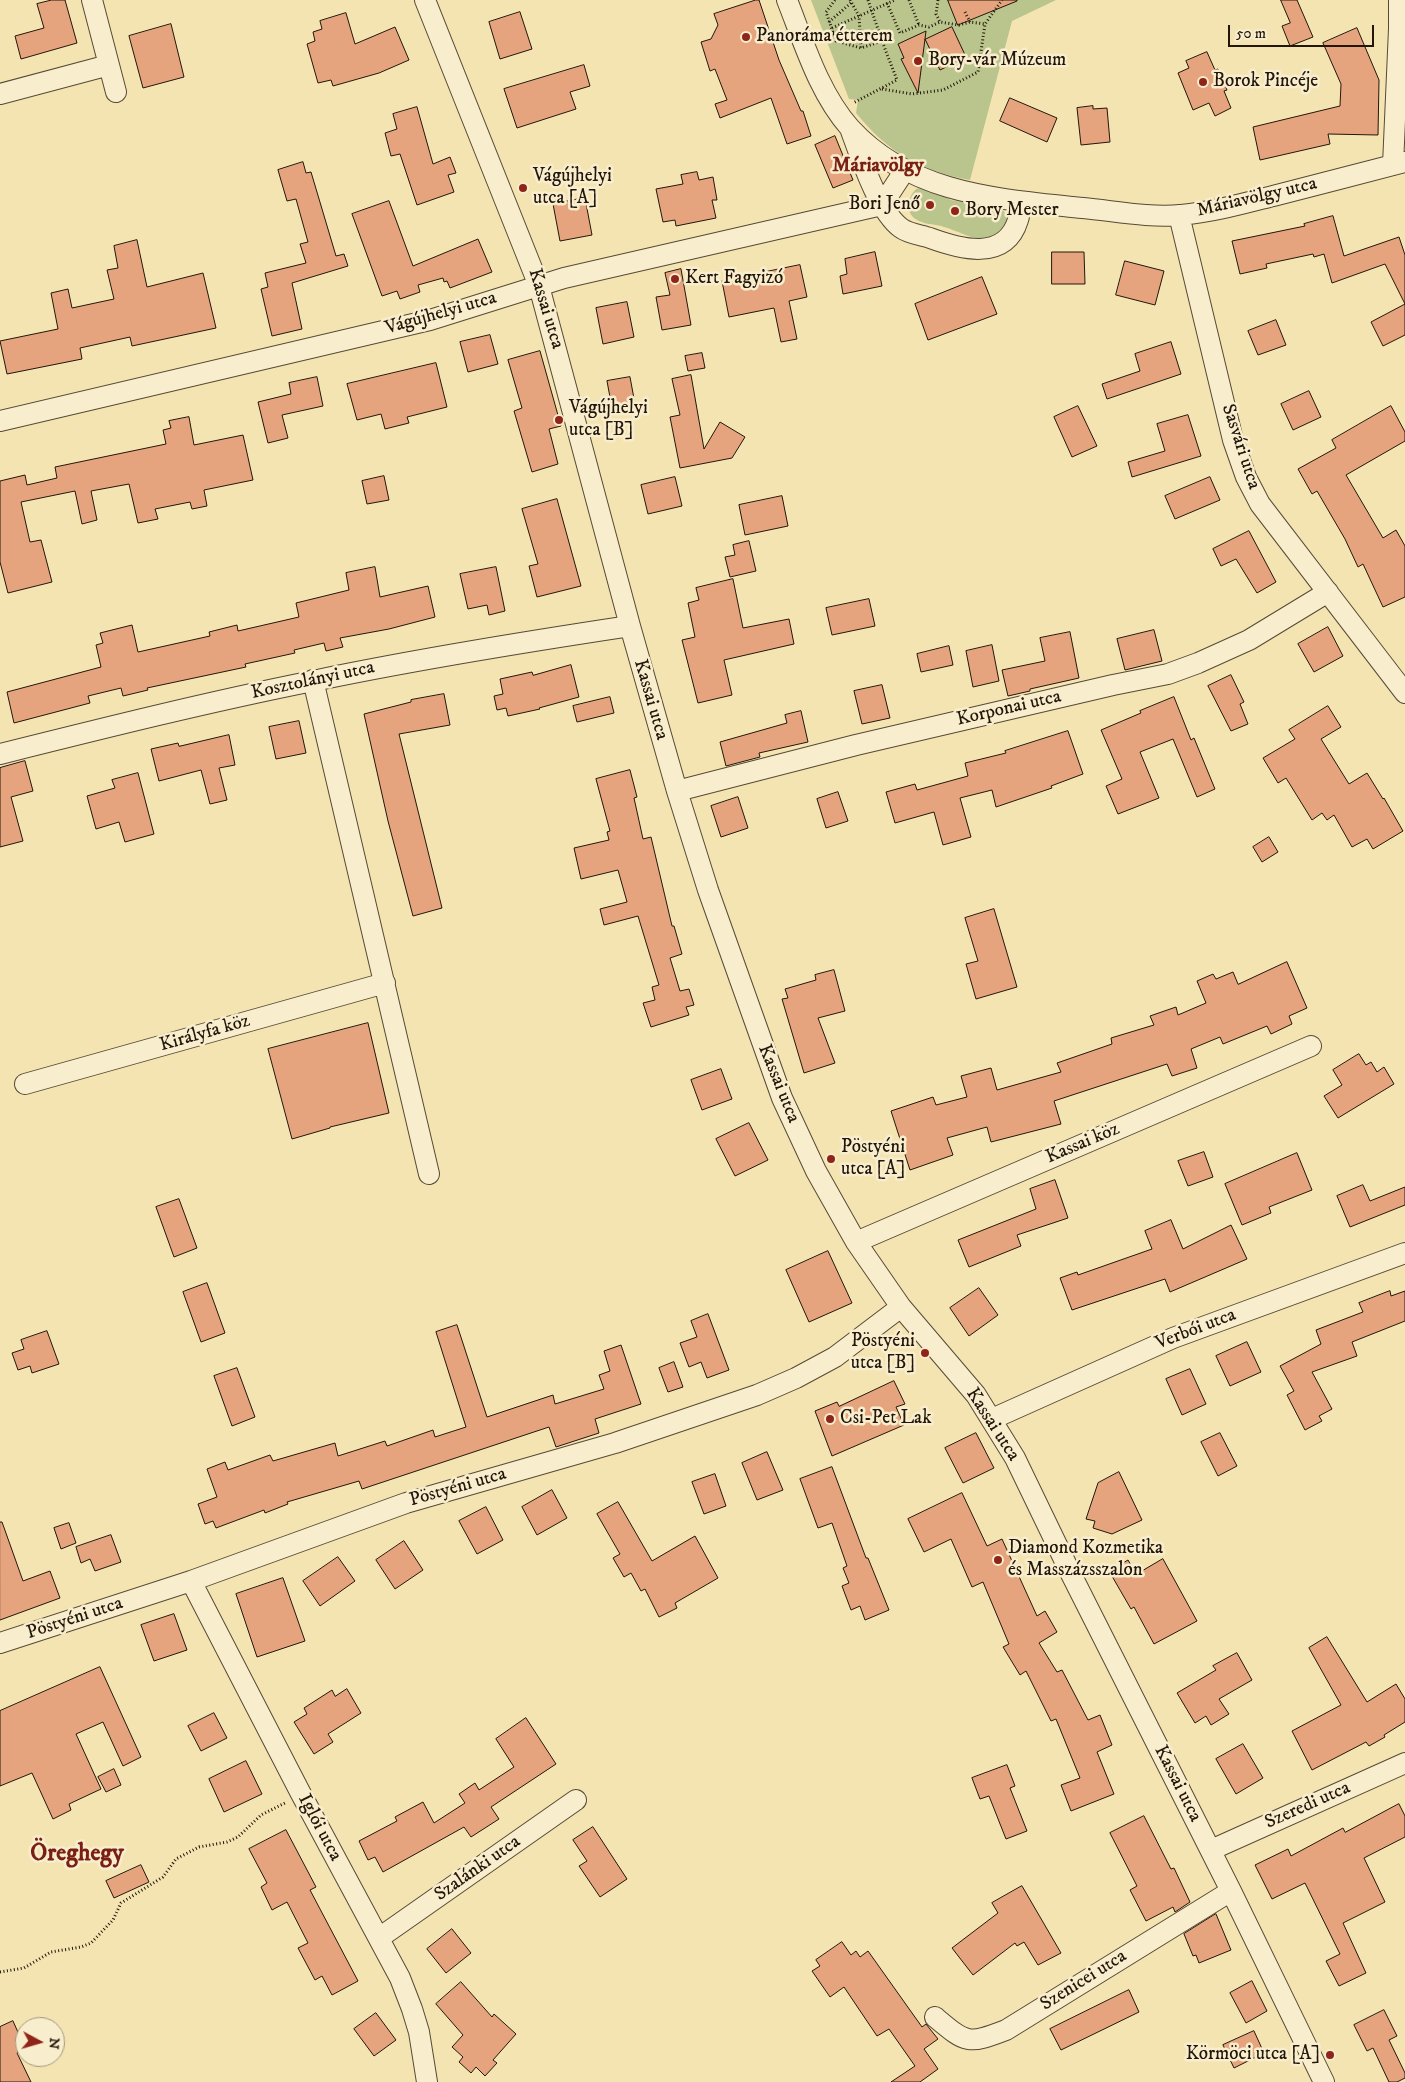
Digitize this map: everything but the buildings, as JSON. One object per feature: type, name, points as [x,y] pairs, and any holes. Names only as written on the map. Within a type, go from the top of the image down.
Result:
[{"type":"street","points":[[92,0],[116,92]]},
{"type":"street","name":"Kassai utca","points":[[425,0],[539,286],[630,626],[677,791],[711,899],[782,1098],[816,1171],[856,1242],[901,1307],[976,1396],[992,1419],[1029,1484],[1071,1574],[1211,1850],[1324,2082]]},
{"type":"street","name":"Máriavölgy utca","points":[[787,0],[823,85],[850,128],[874,150],[905,170],[930,182],[949,188],[1020,202],[1141,214],[1179,215],[1218,210],[1399,164]]},
{"type":"street","points":[[1399,0],[1399,164]]},
{"type":"street","points":[[0,94],[109,65]]},
{"type":"street","points":[[850,128],[882,205],[902,229],[963,249],[980,250],[1000,244],[1013,232],[1018,220],[1020,202]]},
{"type":"street","points":[[882,205],[905,170]]},
{"type":"street","name":"Vágújhelyi utca","points":[[0,421],[430,320],[573,276],[882,205]]},
{"type":"street","name":"Sasvári utca","points":[[1179,215],[1233,440],[1246,477],[1260,504],[1405,693]]},
{"type":"street","name":"Korponai utca","points":[[677,791],[856,745],[1168,674],[1249,640],[1328,592]]},
{"type":"street","name":"Kosztolányi utca","points":[[0,754],[164,713],[313,680],[456,653],[630,626]]},
{"type":"street","points":[[313,680],[430,1174]]},
{"type":"street","name":"Királyfa köz","points":[[25,1084],[384,983]]},
{"type":"street","name":"Kassai köz","points":[[856,1242],[1311,1046]]},
{"type":"street","name":"Verbói utca","points":[[992,1419],[1173,1338],[1405,1253]]},
{"type":"street","name":"Pöstyéni utca","points":[[0,1643],[191,1581],[406,1503],[615,1443],[757,1395],[796,1378],[835,1357],[901,1307]]},
{"type":"street","name":"Iglói utca","points":[[191,1581],[300,1792],[400,1978],[418,2032],[428,2082]]},
{"type":"street","name":"Szeredi utca","points":[[1211,1850],[1405,1762]]},
{"type":"street","name":"Szalánki utca","points":[[379,1938],[576,1800]]},
{"type":"street","name":"Szenicei utca","points":[[935,2017],[955,2034],[971,2040],[984,2038],[1006,2030],[1231,1891]]},
{"type":"path","points":[[835,0],[826,12],[836,41],[862,48],[882,41]]},
{"type":"path","points":[[858,100],[882,90],[897,80],[868,0]]},
{"type":"path","points":[[832,28],[895,0]]},
{"type":"path","points":[[909,0],[919,25]]},
{"type":"path","points":[[938,0],[936,14],[940,22]]},
{"type":"path","points":[[882,90],[912,94],[944,90],[978,72],[985,24],[1002,0]]},
{"type":"path","points":[[829,22],[851,1],[859,16],[862,48]]},
{"type":"path","points":[[887,3],[900,33],[919,25],[929,27],[940,22],[959,25],[970,22],[985,24]]},
{"type":"path","points":[[965,12],[970,22]]},
{"type":"path","points":[[833,33],[860,33]]},
{"type":"path","points":[[0,1972],[24,1968],[51,1952],[65,1948],[82,1947],[91,1943],[113,1920],[121,1903],[163,1877],[176,1859],[199,1847],[227,1842],[238,1837],[261,1815],[287,1802],[300,1792]]},
{"type":"green space","points":[[811,0],[1056,0],[1012,21],[970,180],[936,171],[906,158],[880,139],[868,127],[856,113],[858,100],[849,99]]},
{"type":"green space","points":[[923,187],[951,200],[1003,210],[1007,220],[996,234],[982,239],[916,220],[910,212],[910,198],[916,189]]},
{"type":"place","name":"Panoráma étterem","points":[[746,37]]},
{"type":"place","name":"Bory-vár Múzeum","points":[[918,61]]},
{"type":"place","name":"Borok Pincéje","points":[[1203,82]]},
{"type":"place","name":"Vágújhelyi utca [A]","points":[[523,188]]},
{"type":"place","name":"Bori Jenő","points":[[930,205]]},
{"type":"place","name":"Bory Mester","points":[[955,211]]},
{"type":"place","name":"Kert Fagyizó","points":[[675,279]]},
{"type":"place","name":"Vágújhelyi utca [B]","points":[[559,420]]},
{"type":"place","name":"Pöstyéni utca [A]","points":[[831,1159]]},
{"type":"place","name":"Pöstyéni utca [B]","points":[[925,1353]]},
{"type":"place","name":"Csi-Pet Lak","points":[[830,1419]]},
{"type":"place","name":"Diamond Kozmetika és Masszázsszalon","points":[[998,1560]]},
{"type":"place","name":"Körmöci utca [A]","points":[[1330,2055]]},
{"type":"district","name":"Máriavölgy","points":[[878,167]]},
{"type":"district","name":"Öreghegy","points":[[77,1855]]}]
